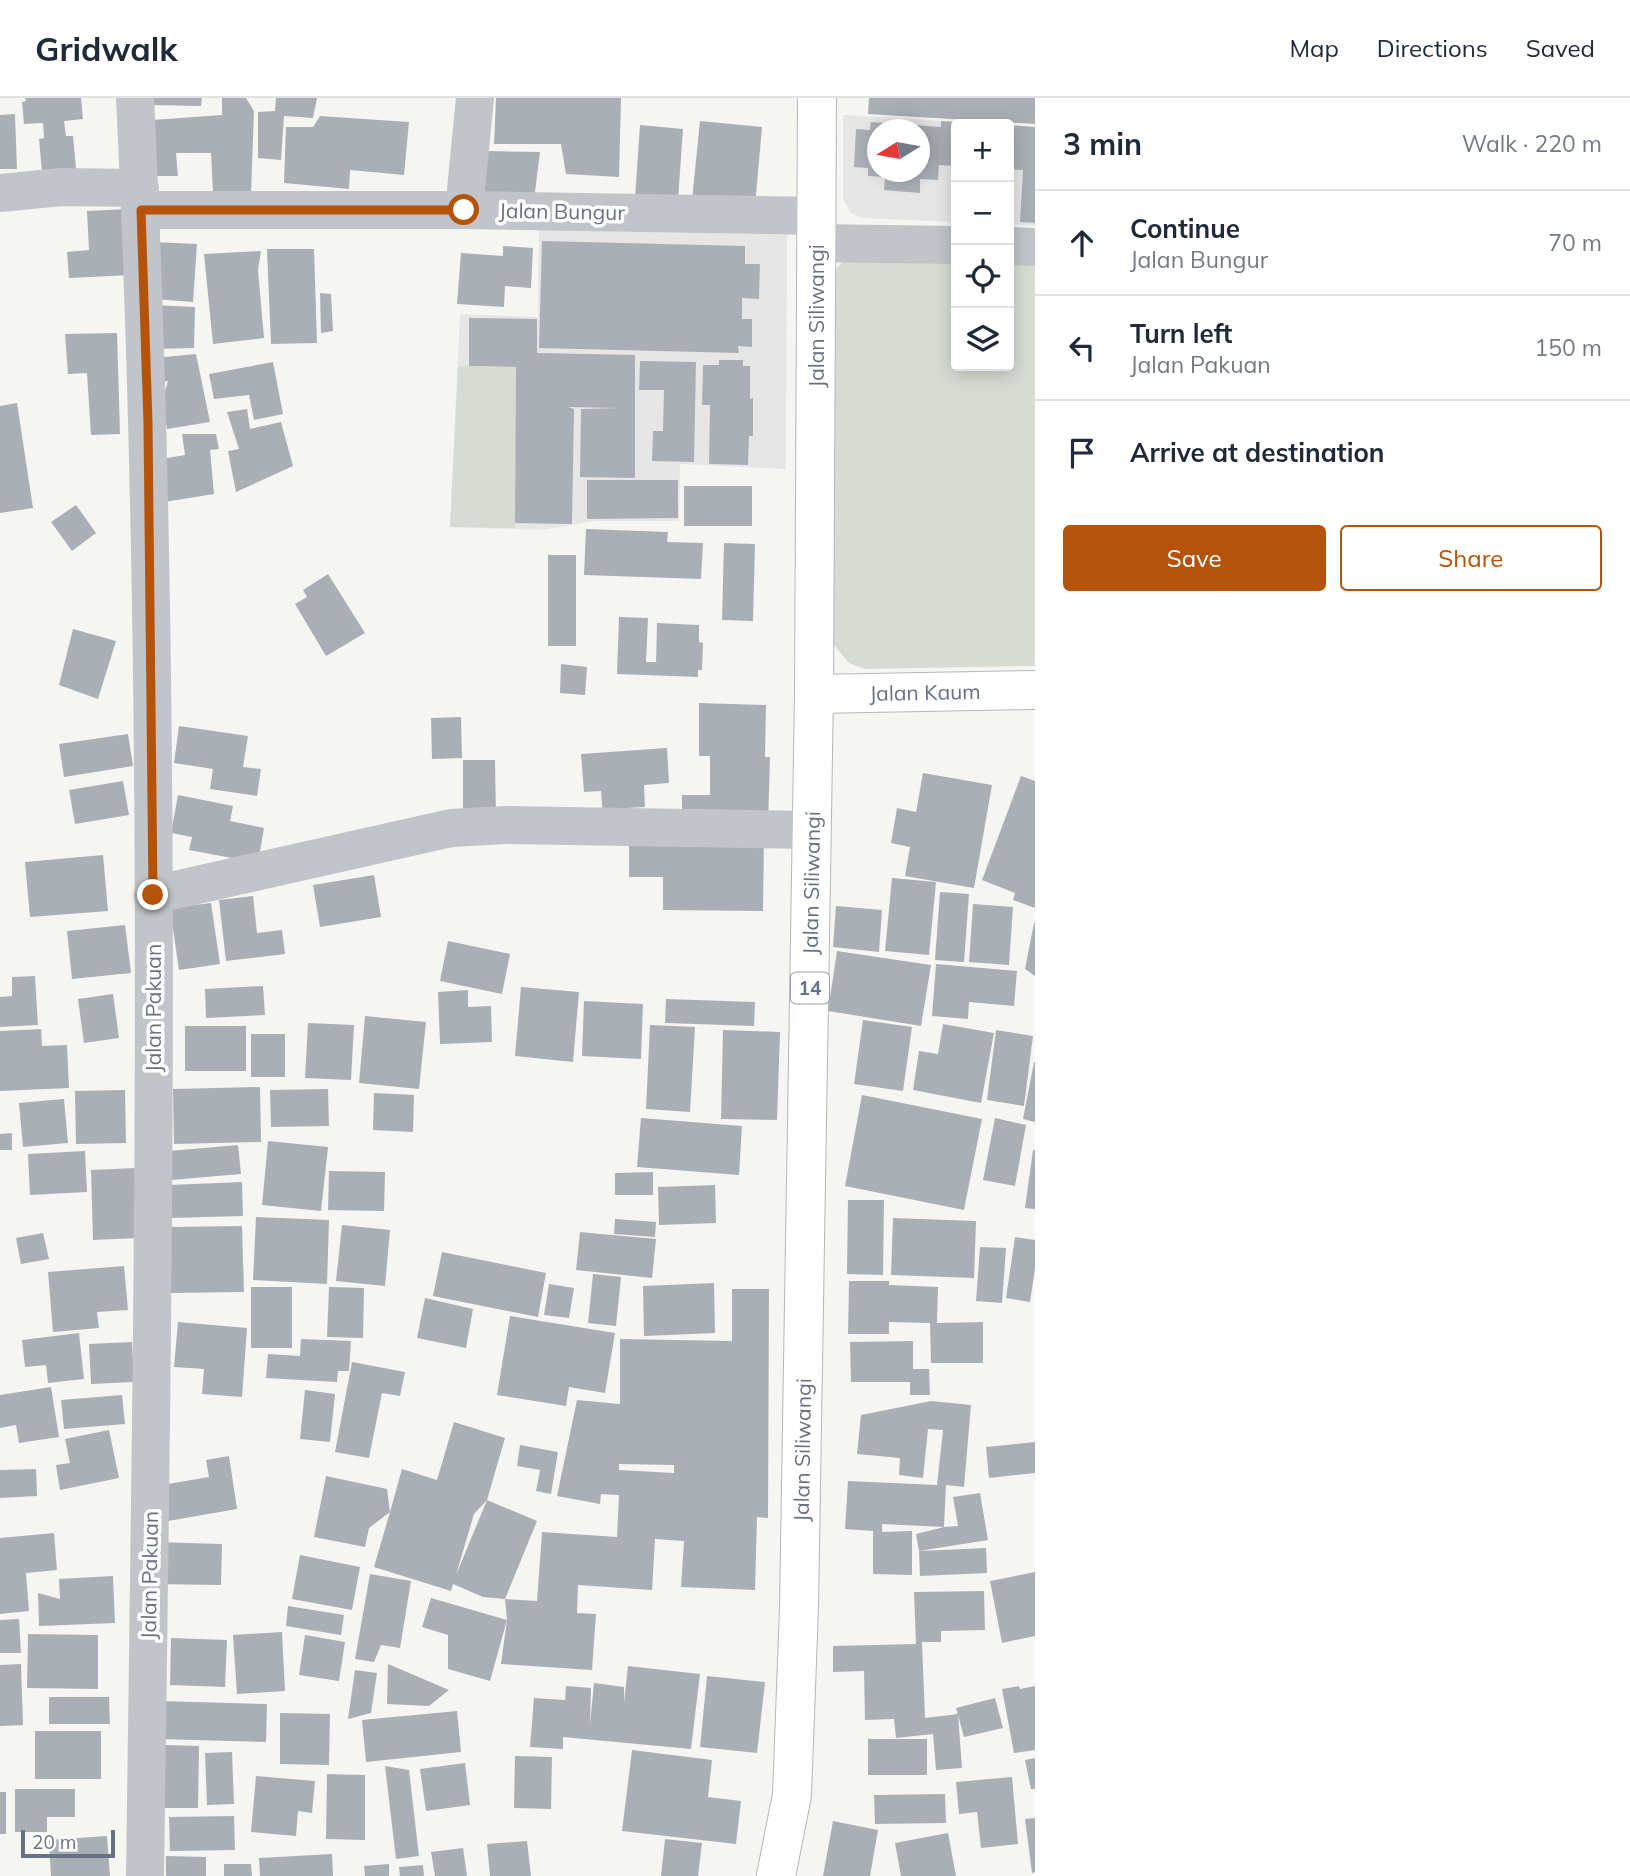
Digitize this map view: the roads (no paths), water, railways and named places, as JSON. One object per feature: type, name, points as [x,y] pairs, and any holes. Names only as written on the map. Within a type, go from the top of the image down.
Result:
[{"type":"main road","name":"Jalan Siliwangi","points":[[776,1876],[792,1795],[799,1608],[814,694],[817,98]]},
{"type":"main road","name":"Jalan Kaum","points":[[814,694],[1035,690]]},
{"type":"street","name":"Jalan Pakuan","points":[[135,98],[148,423],[153,895],[153,1321],[145,1876]]},
{"type":"street","points":[[464,210],[475,98]]},
{"type":"street","name":"Jalan Bungur","points":[[0,193],[61,187],[140,199],[464,210],[816,229],[951,245]]},
{"type":"street","points":[[1014,246],[1035,247]]},
{"type":"street","points":[[153,895],[451,828],[506,825],[812,830]]}]
